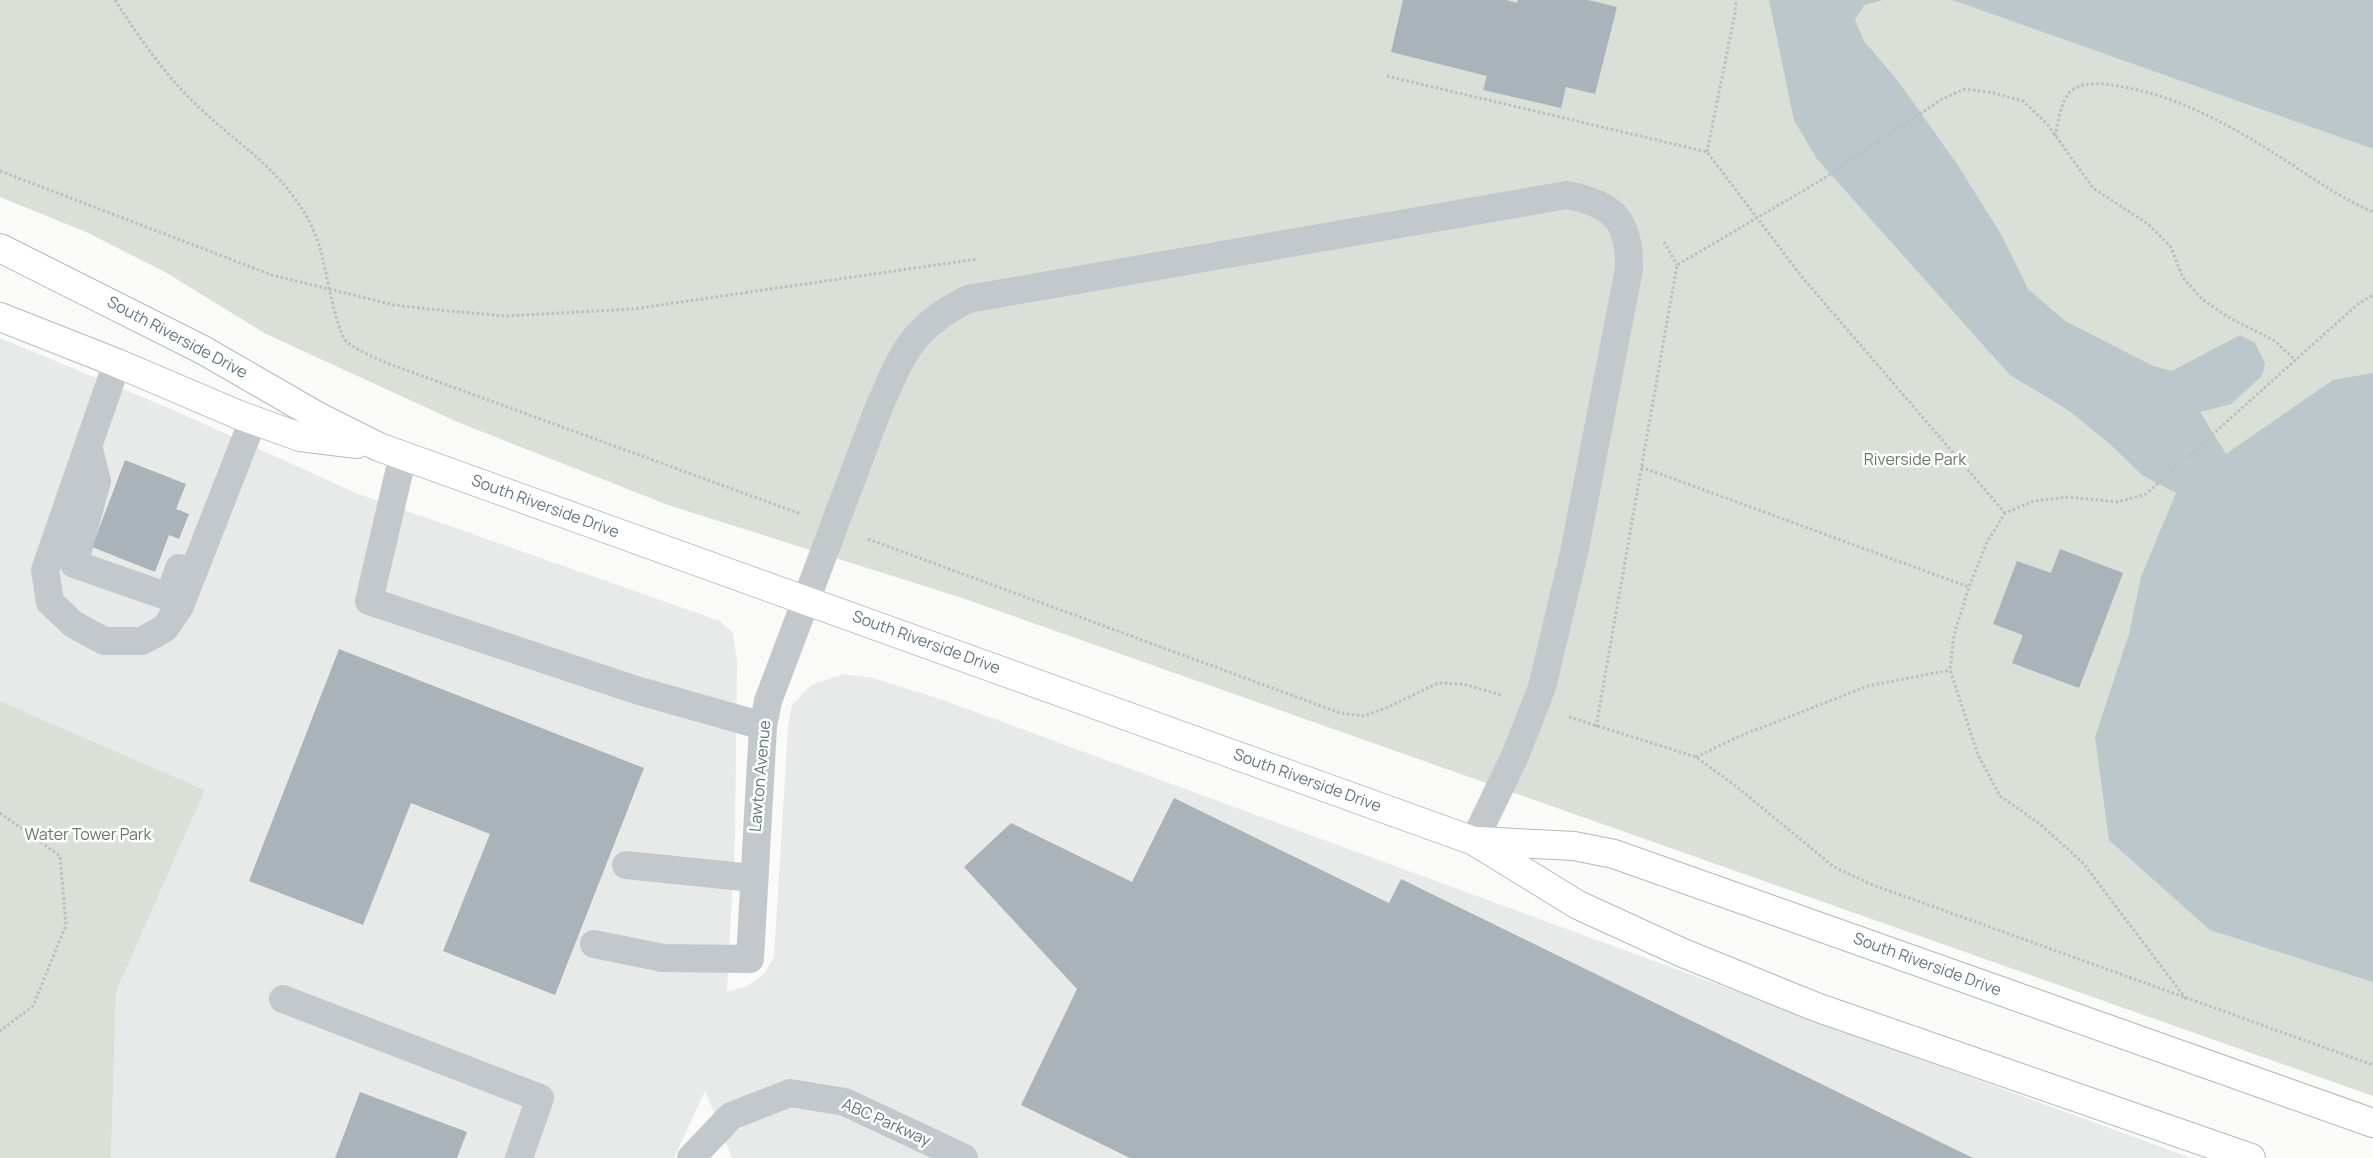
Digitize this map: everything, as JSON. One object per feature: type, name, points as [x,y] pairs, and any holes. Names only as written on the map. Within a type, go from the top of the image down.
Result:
[{"type":"main road","name":"South Riverside Drive","points":[[0,248],[195,345],[319,416],[391,451],[1474,841],[1578,904],[1700,960],[1816,1007],[2250,1158]]},
{"type":"main road","name":"South Riverside Drive","points":[[0,317],[117,363],[253,420],[300,437],[391,451]]},
{"type":"main road","name":"South Riverside Drive","points":[[1474,841],[1574,846],[1614,854],[2373,1123]]},
{"type":"street","name":"Lawton Avenue","points":[[594,944],[663,958],[750,959],[762,726],[768,701],[877,412],[896,368],[909,344],[926,324],[944,311],[968,299],[1567,195],[1589,199],[1608,210],[1623,226],[1630,245],[1629,269],[1574,552],[1542,687],[1515,756],[1474,841]]},
{"type":"street","points":[[117,363],[45,570],[50,602],[73,624],[104,641],[142,641],[165,628],[180,606],[253,420]]},
{"type":"street","points":[[88,446],[97,481],[74,564],[169,597],[199,515],[222,499]]},
{"type":"street","points":[[391,451],[369,601],[636,690],[762,726]]},
{"type":"street","points":[[626,866],[754,878]]},
{"type":"street","points":[[283,999],[540,1098],[519,1158]]},
{"type":"street","name":"ABC Parkway","points":[[697,1152],[731,1116],[790,1093],[845,1102],[964,1158]]},
{"type":"path","points":[[115,0],[162,67],[203,111],[273,171],[293,195],[308,218],[320,247],[346,340],[357,349],[393,365],[1340,713],[1363,716],[1386,708],[1438,683],[1463,684],[1696,757],[1737,787],[1834,867],[1873,885],[2373,1066]]},
{"type":"path","points":[[1707,152],[1736,0]]},
{"type":"path","points":[[1387,76],[1707,152],[1802,277],[2005,513]]},
{"type":"path","points":[[2055,136],[2061,112],[2070,92],[2086,84],[2105,84],[2135,88],[2201,112],[2373,212]]},
{"type":"path","points":[[1677,265],[1823,179],[1942,99],[1965,89],[1994,93],[2023,101],[2048,125],[2093,188],[2148,224],[2171,247],[2183,278],[2203,300],[2228,317],[2275,341],[2296,361]]},
{"type":"path","points":[[0,171],[272,275],[394,305],[506,316],[633,309],[983,258]]},
{"type":"path","points":[[1596,727],[1677,265],[1662,236]]},
{"type":"path","points":[[2187,999],[2083,863],[2040,824],[2000,796],[1978,755],[1950,670],[1954,635],[1969,587],[1987,542],[2005,513],[2034,501],[2068,497],[2118,502],[2146,494],[2358,304],[2373,295]]},
{"type":"path","points":[[1641,467],[1969,587]]},
{"type":"path","points":[[1696,757],[1740,736],[1868,686],[1950,670]]},
{"type":"path","points":[[0,813],[60,856],[66,925],[33,1006],[0,1030]]},
{"type":"shaded area","points":[[1769,0],[1883,0],[1864,5],[1855,20],[1864,41],[1898,81],[1957,164],[2001,234],[2028,289],[2065,321],[2153,366],[2172,371],[2240,335],[2255,343],[2265,364],[2262,376],[2231,404],[2200,412],[2226,454],[2333,380],[2373,373],[2373,982],[2210,930],[2109,840],[2095,737],[2129,634],[2141,577],[2176,493],[2142,475],[2110,444],[2068,410],[2010,375],[1817,159],[1794,120]]},
{"type":"shaded area","points":[[1952,0],[2373,0],[2373,149]]},
{"type":"shaded area","points":[[0,338],[176,411],[356,493],[720,621],[733,633],[737,662],[735,839],[727,992],[747,986],[764,974],[774,957],[788,727],[792,705],[811,685],[843,674],[873,678],[940,699],[2191,1158],[732,1158],[705,1091],[674,1158],[111,1158],[116,992],[205,790],[0,701]]},
{"type":"green space","name":"Riverside Park","points":[[0,0],[1952,0],[2373,149],[2373,1096],[962,598],[668,505],[460,423],[266,334],[165,272],[86,232],[0,197]]},
{"type":"green space","name":"Water Tower Park","points":[[0,701],[205,790],[116,992],[111,1158],[0,1158]]},
{"type":"building","points":[[1403,0],[1506,0],[1517,3],[1518,0],[1588,0],[1617,7],[1595,94],[1566,87],[1561,108],[1483,90],[1487,76],[1391,52]]},
{"type":"building","points":[[125,460],[186,484],[176,509],[189,514],[179,539],[169,535],[155,572],[92,547]]},
{"type":"building","points":[[2060,549],[2123,573],[2079,688],[2012,663],[2023,635],[1993,624],[2017,561],[2051,573]]},
{"type":"building","points":[[339,649],[644,768],[555,995],[443,951],[490,834],[411,803],[363,925],[249,881]]},
{"type":"building","points":[[1174,798],[1389,903],[1401,879],[1973,1158],[1130,1158],[1021,1105],[1077,989],[964,867],[1011,823],[1132,882]]},
{"type":"building","points":[[360,1092],[467,1132],[457,1158],[335,1158]]}]
